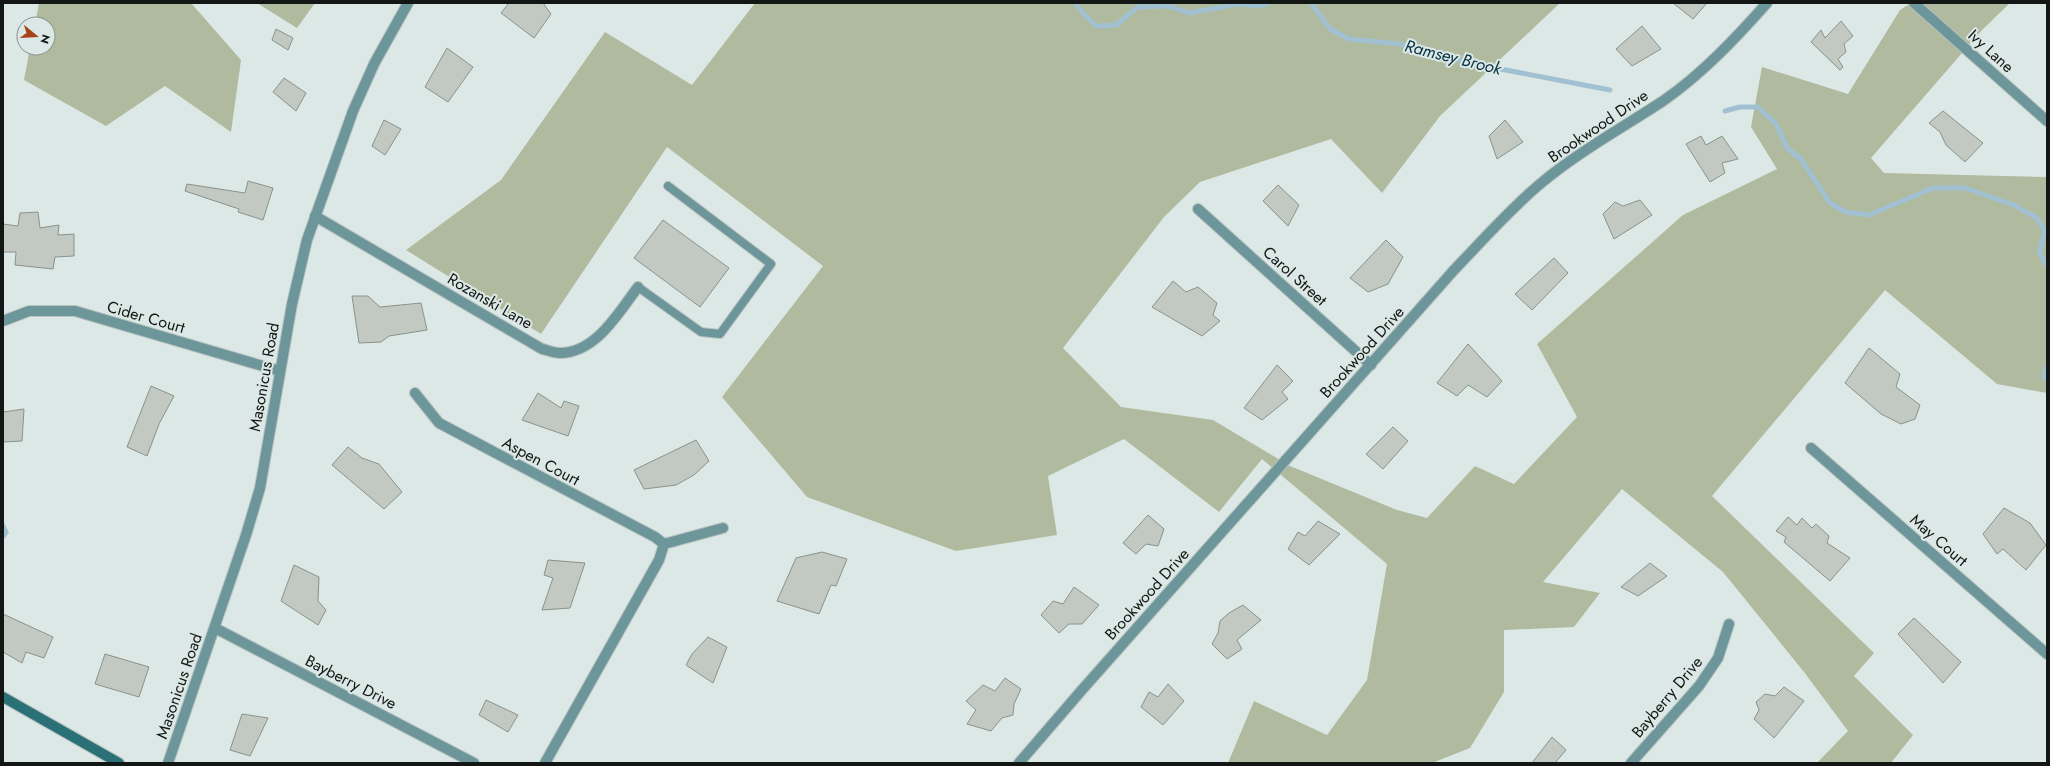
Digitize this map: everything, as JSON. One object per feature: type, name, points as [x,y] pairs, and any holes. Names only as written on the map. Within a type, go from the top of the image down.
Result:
[{"type":"street","name":"Masonicus Road","points":[[168,763],[246,535],[260,488],[298,271],[315,216],[353,112],[374,64],[408,3]]},
{"type":"street","name":"Brookwood Drive","points":[[1019,763],[1454,270],[1535,189],[1582,153],[1680,88],[1712,61],[1742,32],[1767,3]]},
{"type":"street","name":"Ivy Lane","points":[[1914,3],[2047,121]]},
{"type":"street","name":"Carol Street","points":[[1198,209],[1371,365]]},
{"type":"street","name":"Rozanski Lane","points":[[315,216],[542,349],[560,353],[581,349],[603,332],[638,287]]},
{"type":"street","name":"Cider Court","points":[[3,321],[29,311],[75,311],[280,371]]},
{"type":"street","name":"Aspen Court","points":[[415,393],[439,424],[655,537],[664,544]]},
{"type":"street","name":"May Court","points":[[1811,448],[2047,654]]},
{"type":"street","points":[[545,763],[660,560],[664,544],[723,528]]},
{"type":"street","name":"Bayberry Drive","points":[[1631,763],[1699,686],[1718,658],[1728,624]]},
{"type":"street","name":"Bayberry Drive","points":[[214,628],[474,763]]},
{"type":"street","points":[[3,697],[119,763]]},
{"type":"lane","points":[[638,287],[701,332],[720,334],[771,264],[668,186]]},
{"type":"green space","points":[[39,3],[191,3],[241,60],[231,132],[165,86],[106,126],[24,80],[28,56],[56,56],[56,16],[37,16]]},
{"type":"green space","points":[[257,3],[315,3],[297,28]]},
{"type":"green space","points":[[755,3],[1560,3],[1440,116],[1382,193],[1331,139],[1200,182],[1164,217],[1063,348],[1121,407],[1213,420],[1290,466],[1397,510],[1427,518],[1475,466],[1514,484],[1577,417],[1537,344],[1683,215],[1777,169],[1751,127],[1762,67],[1848,94],[1900,10],[1911,3],[2010,3],[1982,30],[1871,158],[1884,173],[2047,177],[2047,393],[1997,384],[1885,290],[1712,496],[1874,653],[1854,676],[1913,735],[1891,763],[1817,763],[1848,731],[1804,672],[1723,572],[1622,489],[1543,582],[1600,593],[1574,627],[1504,630],[1504,692],[1470,748],[1432,763],[1228,763],[1254,701],[1327,735],[1367,680],[1387,564],[1262,459],[1219,512],[1124,439],[1048,476],[1057,535],[956,551],[807,497],[722,397],[823,266],[667,147],[541,334],[406,250],[501,180],[605,32],[692,85]]},
{"type":"water","points":[[2047,357],[2047,382],[2041,378]]},
{"type":"water","points":[[3,520],[9,533],[3,540]]},
{"type":"building","points":[[509,3],[543,3],[551,14],[534,38],[501,13]]},
{"type":"building","points":[[1673,3],[1707,3],[1693,19]]},
{"type":"building","points":[[1841,21],[1853,36],[1844,44],[1846,52],[1838,59],[1843,67],[1840,70],[1811,42],[1821,30],[1825,38]]},
{"type":"building","points":[[1642,26],[1661,49],[1632,66],[1616,49]]},
{"type":"building","points":[[276,29],[293,38],[288,50],[272,40]]},
{"type":"building","points":[[447,48],[473,67],[448,102],[425,87]]},
{"type":"building","points":[[284,78],[306,93],[296,111],[273,92]]},
{"type":"building","points":[[1943,111],[1983,143],[1965,162],[1946,145],[1940,132],[1929,123]]},
{"type":"building","points":[[384,120],[401,129],[385,155],[372,146]]},
{"type":"building","points":[[1505,120],[1523,142],[1497,159],[1489,136]]},
{"type":"building","points":[[1701,136],[1706,145],[1722,136],[1738,159],[1722,163],[1725,173],[1710,182],[1686,144]]},
{"type":"building","points":[[248,181],[273,188],[263,220],[238,212],[239,209],[185,191],[187,184],[245,193]]},
{"type":"building","points":[[1278,185],[1299,205],[1288,226],[1263,201]]},
{"type":"building","points":[[1640,200],[1652,215],[1614,239],[1603,214],[1615,202],[1623,206]]},
{"type":"building","points":[[38,212],[40,228],[59,225],[58,235],[74,234],[74,256],[55,257],[53,269],[15,265],[16,252],[3,252],[3,224],[18,226],[20,213]]},
{"type":"building","points":[[663,220],[729,268],[700,307],[634,258]]},
{"type":"building","points":[[1386,240],[1403,257],[1388,284],[1368,292],[1350,278]]},
{"type":"building","points":[[1554,258],[1568,273],[1532,310],[1515,294]]},
{"type":"building","points":[[1173,281],[1186,292],[1198,287],[1217,303],[1213,315],[1220,321],[1202,336],[1152,307]]},
{"type":"building","points":[[352,296],[368,296],[380,307],[421,303],[427,330],[389,336],[381,342],[359,343]]},
{"type":"building","points":[[1468,344],[1502,381],[1487,397],[1468,385],[1457,396],[1437,383]]},
{"type":"building","points":[[1869,348],[1900,374],[1896,387],[1920,405],[1915,419],[1901,424],[1881,414],[1845,383]]},
{"type":"building","points":[[1277,365],[1293,381],[1282,392],[1288,399],[1262,420],[1244,408]]},
{"type":"building","points":[[151,386],[174,396],[159,424],[147,456],[127,447]]},
{"type":"building","points":[[538,393],[561,408],[564,401],[579,406],[568,436],[522,420]]},
{"type":"building","points":[[24,409],[22,441],[3,442],[3,412]]},
{"type":"building","points":[[1393,427],[1408,441],[1383,469],[1366,454]]},
{"type":"building","points":[[696,440],[709,461],[694,475],[676,485],[644,489],[634,470]]},
{"type":"building","points":[[348,447],[362,458],[379,464],[402,492],[384,509],[332,465]]},
{"type":"building","points":[[2004,508],[2030,523],[2046,545],[2026,570],[2003,549],[1997,554],[1983,534]]},
{"type":"building","points":[[1148,515],[1164,529],[1158,546],[1146,544],[1136,554],[1123,543]]},
{"type":"building","points":[[1788,517],[1797,525],[1802,518],[1812,528],[1816,524],[1829,536],[1827,543],[1850,558],[1830,581],[1784,542],[1786,537],[1776,531]]},
{"type":"building","points":[[1318,521],[1340,534],[1309,565],[1288,549],[1298,532],[1305,536]]},
{"type":"building","points":[[822,552],[847,559],[836,586],[831,585],[819,614],[777,601],[796,558]]},
{"type":"building","points":[[548,560],[585,563],[570,608],[542,610],[553,578],[544,575]]},
{"type":"building","points":[[1650,563],[1667,576],[1638,596],[1621,587]]},
{"type":"building","points":[[294,565],[319,577],[318,601],[326,610],[318,625],[281,601]]},
{"type":"building","points":[[1074,587],[1099,605],[1082,624],[1069,624],[1059,633],[1041,615],[1053,601],[1063,604]]},
{"type":"building","points":[[1243,605],[1261,620],[1237,640],[1242,649],[1227,659],[1212,644],[1218,633],[1220,621],[1229,613]]},
{"type":"building","points":[[3,614],[53,637],[44,658],[26,652],[22,663],[3,652]]},
{"type":"building","points":[[1914,618],[1961,662],[1943,683],[1898,634]]},
{"type":"building","points":[[708,637],[727,647],[713,683],[686,665],[692,654]]},
{"type":"building","points":[[105,654],[149,667],[139,697],[95,684]]},
{"type":"building","points":[[1005,678],[1021,689],[1014,704],[1013,715],[1002,718],[991,731],[967,724],[976,710],[966,701],[983,685],[995,691]]},
{"type":"building","points":[[1168,684],[1184,701],[1163,725],[1141,707],[1149,692],[1158,697]]},
{"type":"building","points":[[1784,687],[1804,701],[1774,738],[1754,719],[1759,710],[1756,702],[1765,694],[1775,696]]},
{"type":"building","points":[[486,700],[518,715],[508,732],[479,715]]},
{"type":"building","points":[[242,714],[268,718],[250,756],[230,750]]},
{"type":"building","points":[[1552,737],[1566,750],[1555,763],[1532,763]]},
{"type":"waterway","name":"Ramsey Brook","points":[[1075,3],[1096,26],[1116,25],[1138,7],[1168,6],[1189,13],[1239,4],[1259,6],[1269,3]]},
{"type":"waterway","name":"Ramsey Brook","points":[[1311,3],[1330,29],[1349,39],[1400,44],[1469,63],[1610,90]]},
{"type":"waterway","name":"Ramsey Brook","points":[[1725,111],[1740,107],[1758,107],[1776,124],[1787,148],[1801,159],[1830,203],[1846,212],[1869,215],[1933,188],[1965,188],[2014,205],[2037,218],[2045,231],[2039,252],[2047,266]]}]
